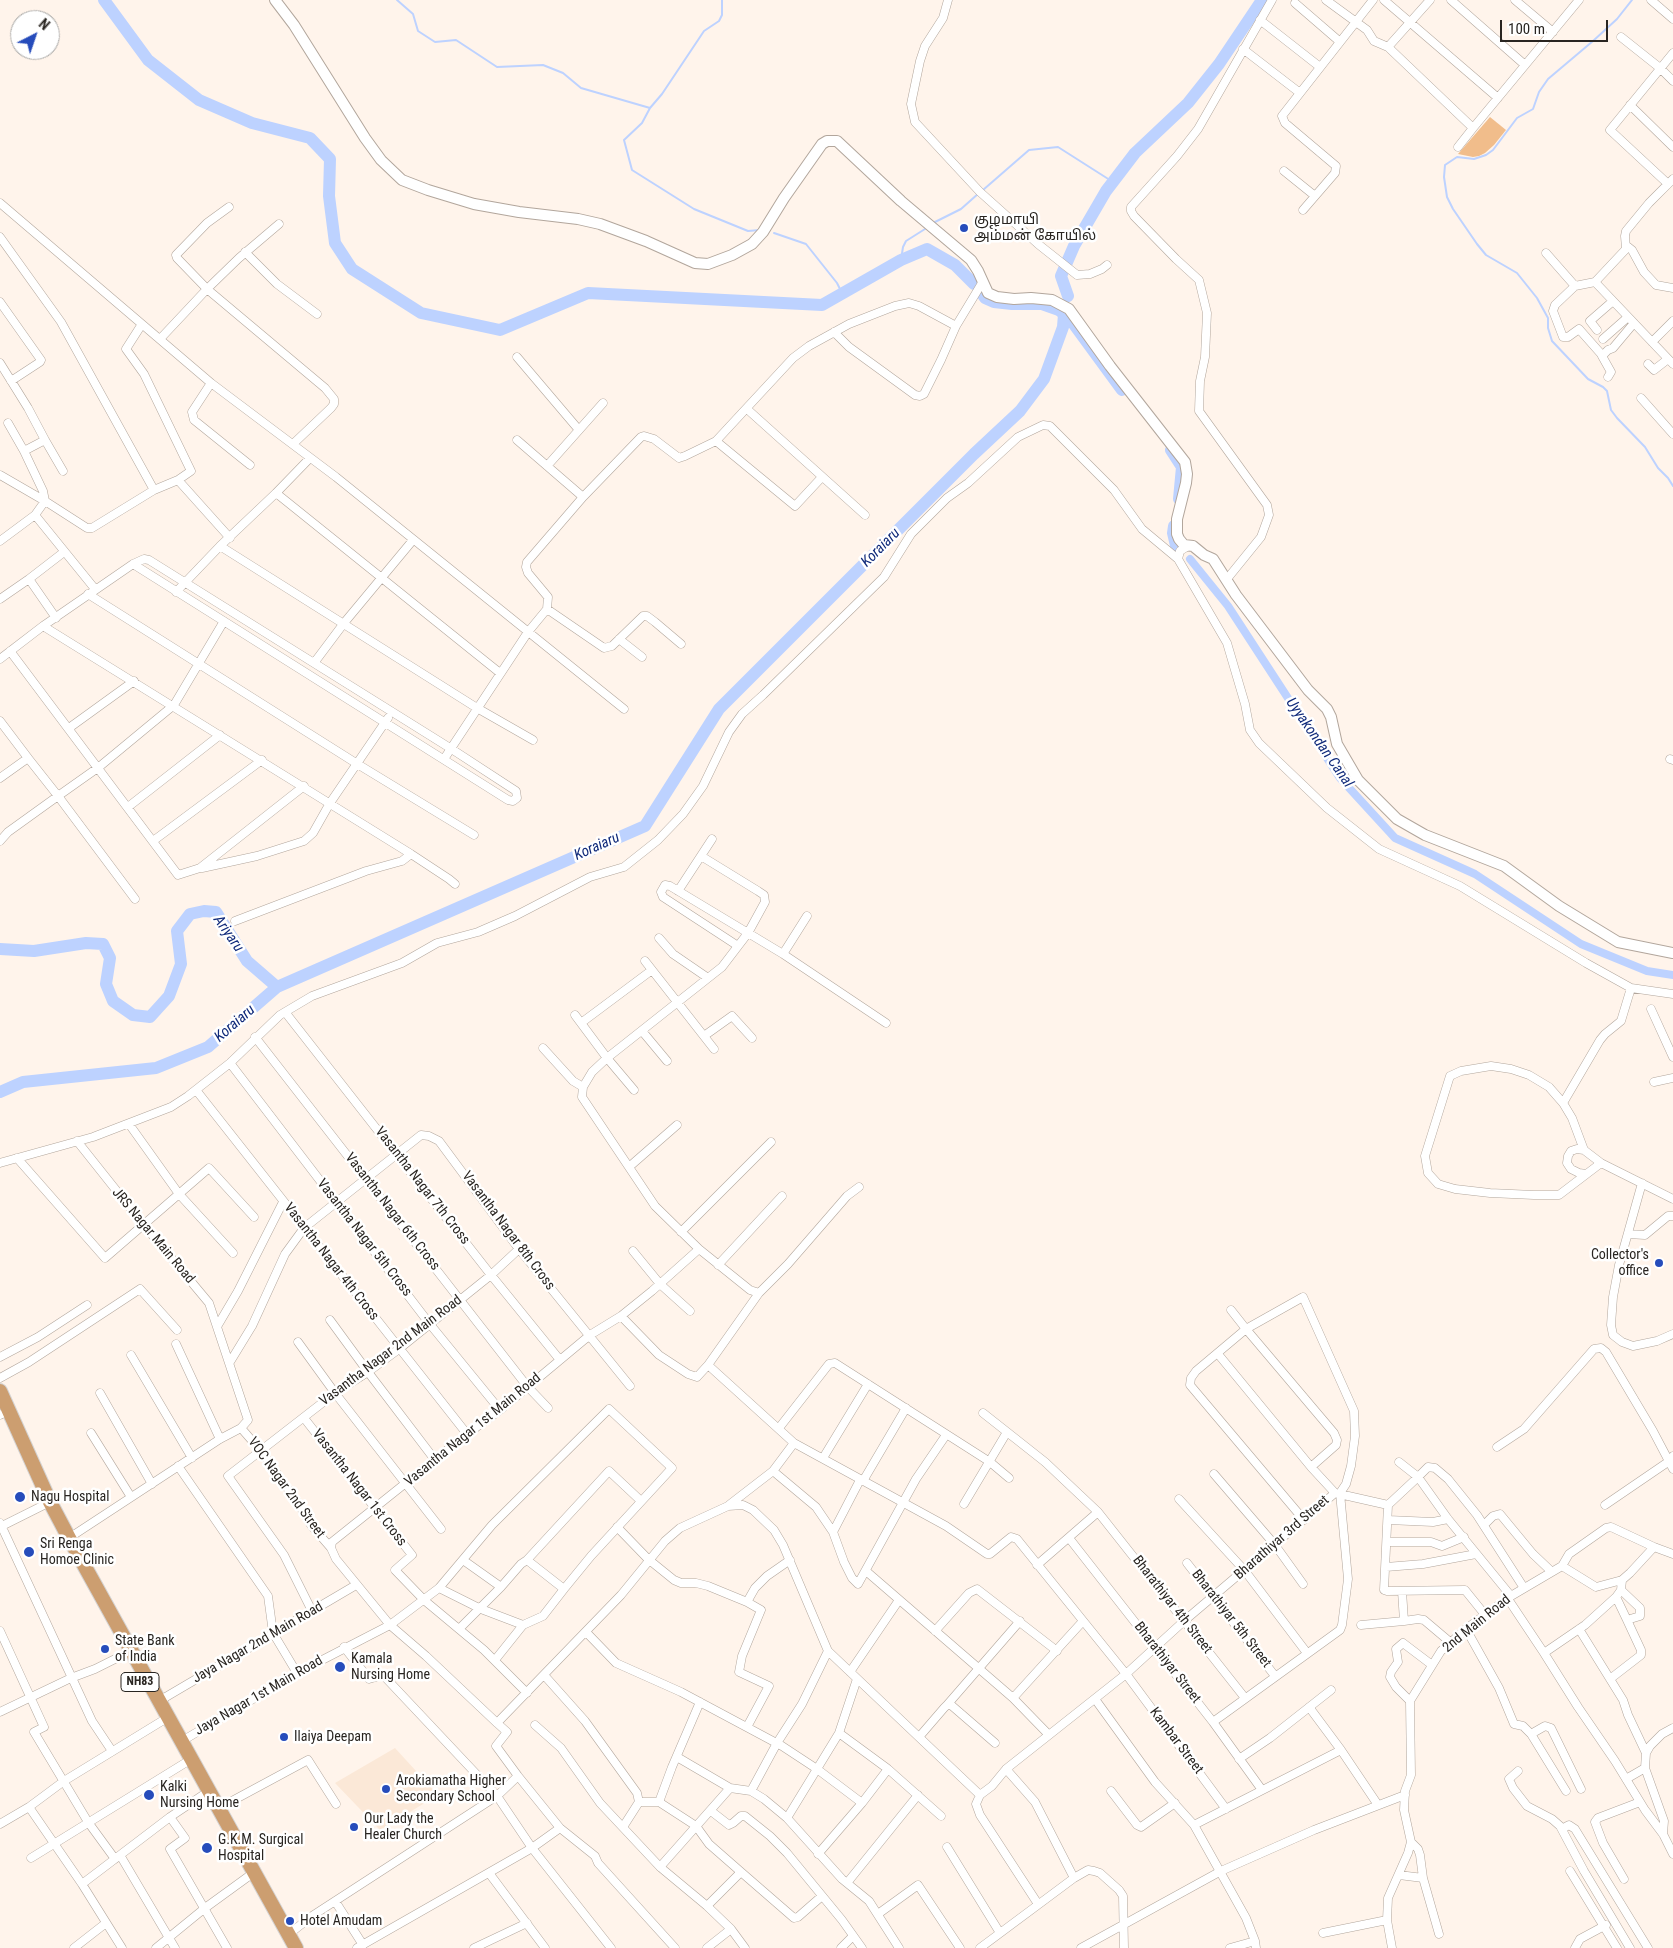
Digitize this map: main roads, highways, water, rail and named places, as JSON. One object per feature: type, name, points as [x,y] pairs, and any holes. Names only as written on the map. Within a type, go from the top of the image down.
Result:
[{"type":"highway","name":"NH83","points":[[0,1391],[47,1504],[69,1538],[156,1703],[162,1721],[185,1763],[252,1874]]},
{"type":"highway","name":"NH83","points":[[0,1413],[125,1654],[182,1740],[252,1874],[289,1941],[296,1948]]},
{"type":"waterway","points":[[104,0],[148,60],[199,100],[252,123],[310,138],[330,159],[329,196],[335,243],[352,269],[421,313],[500,330],[588,293],[822,305],[901,260],[927,249],[955,265],[974,284]]},
{"type":"waterway","points":[[397,0],[413,14],[418,31],[435,42],[456,40],[497,67],[543,65],[563,73],[581,88],[650,108]]},
{"type":"waterway","points":[[722,0],[722,15],[719,21],[704,31],[662,94],[650,108],[642,123],[624,140],[632,170],[694,209],[748,231],[760,230]]},
{"type":"waterway","points":[[1068,296],[1061,276],[1074,246],[1106,191],[1135,153],[1188,103],[1219,64],[1262,0]]},
{"type":"waterway","points":[[1632,0],[1617,19],[1548,79],[1539,92],[1533,109],[1517,118],[1493,150],[1486,155],[1474,159],[1457,157],[1445,165],[1444,177],[1447,197],[1477,244],[1486,255],[1517,273],[1537,298],[1548,318],[1548,328],[1552,341],[1588,379],[1607,391],[1611,410],[1645,447],[1658,468],[1673,486]]},
{"type":"waterway","points":[[983,190],[1029,150],[1058,147],[1113,182]]},
{"type":"waterway","points":[[935,222],[961,209],[979,193]]},
{"type":"waterway","points":[[901,260],[906,241],[925,229]]},
{"type":"waterway","points":[[774,233],[806,244],[837,283],[842,293]]},
{"type":"waterway","points":[[981,292],[985,298],[994,302],[1042,304],[1059,310],[1070,319],[1122,390]]},
{"type":"waterway","name":"Koraiaru","points":[[0,1092],[23,1082],[156,1068],[208,1047],[277,987],[645,826],[719,709],[974,454],[1020,411],[1044,379],[1063,327],[1064,314]]},
{"type":"waterway","points":[[1171,450],[1182,467],[1179,499]]},
{"type":"waterway","points":[[1174,526],[1173,533],[1177,550]]},
{"type":"waterway","name":"Uyyakondan Canal","points":[[1190,559],[1228,606],[1340,778],[1395,838],[1475,874],[1581,944],[1647,971],[1673,975]]},
{"type":"waterway","name":"Ariyaru","points":[[0,949],[34,951],[86,943],[103,944],[110,958],[106,984],[113,1001],[133,1015],[150,1017],[169,996],[181,964],[177,931],[190,914],[204,911],[216,912],[247,961],[277,987]]},
{"type":"place","name":"குழமாயி அம்மன் கோயில்","points":[[964,228]]},
{"type":"place","name":"Collector's office","points":[[1659,1263]]},
{"type":"place","name":"Nagu Hospital","points":[[20,1497]]},
{"type":"place","name":"Sri Renga Homoe Clinic","points":[[29,1552]]},
{"type":"place","name":"State Bank of India","points":[[105,1649]]},
{"type":"place","name":"Kamala Nursing Home","points":[[340,1667]]},
{"type":"place","name":"Ilaiya Deepam","points":[[284,1737]]},
{"type":"place","name":"Arokiamatha Higher Secondary School","points":[[386,1789]]},
{"type":"place","name":"Kalki Nursing Home","points":[[149,1795]]},
{"type":"place","name":"Our Lady the Healer Church","points":[[354,1827]]},
{"type":"place","name":"G.K.M. Surgical Hospital","points":[[207,1848]]},
{"type":"place","name":"Hotel Amudam","points":[[290,1921]]}]
